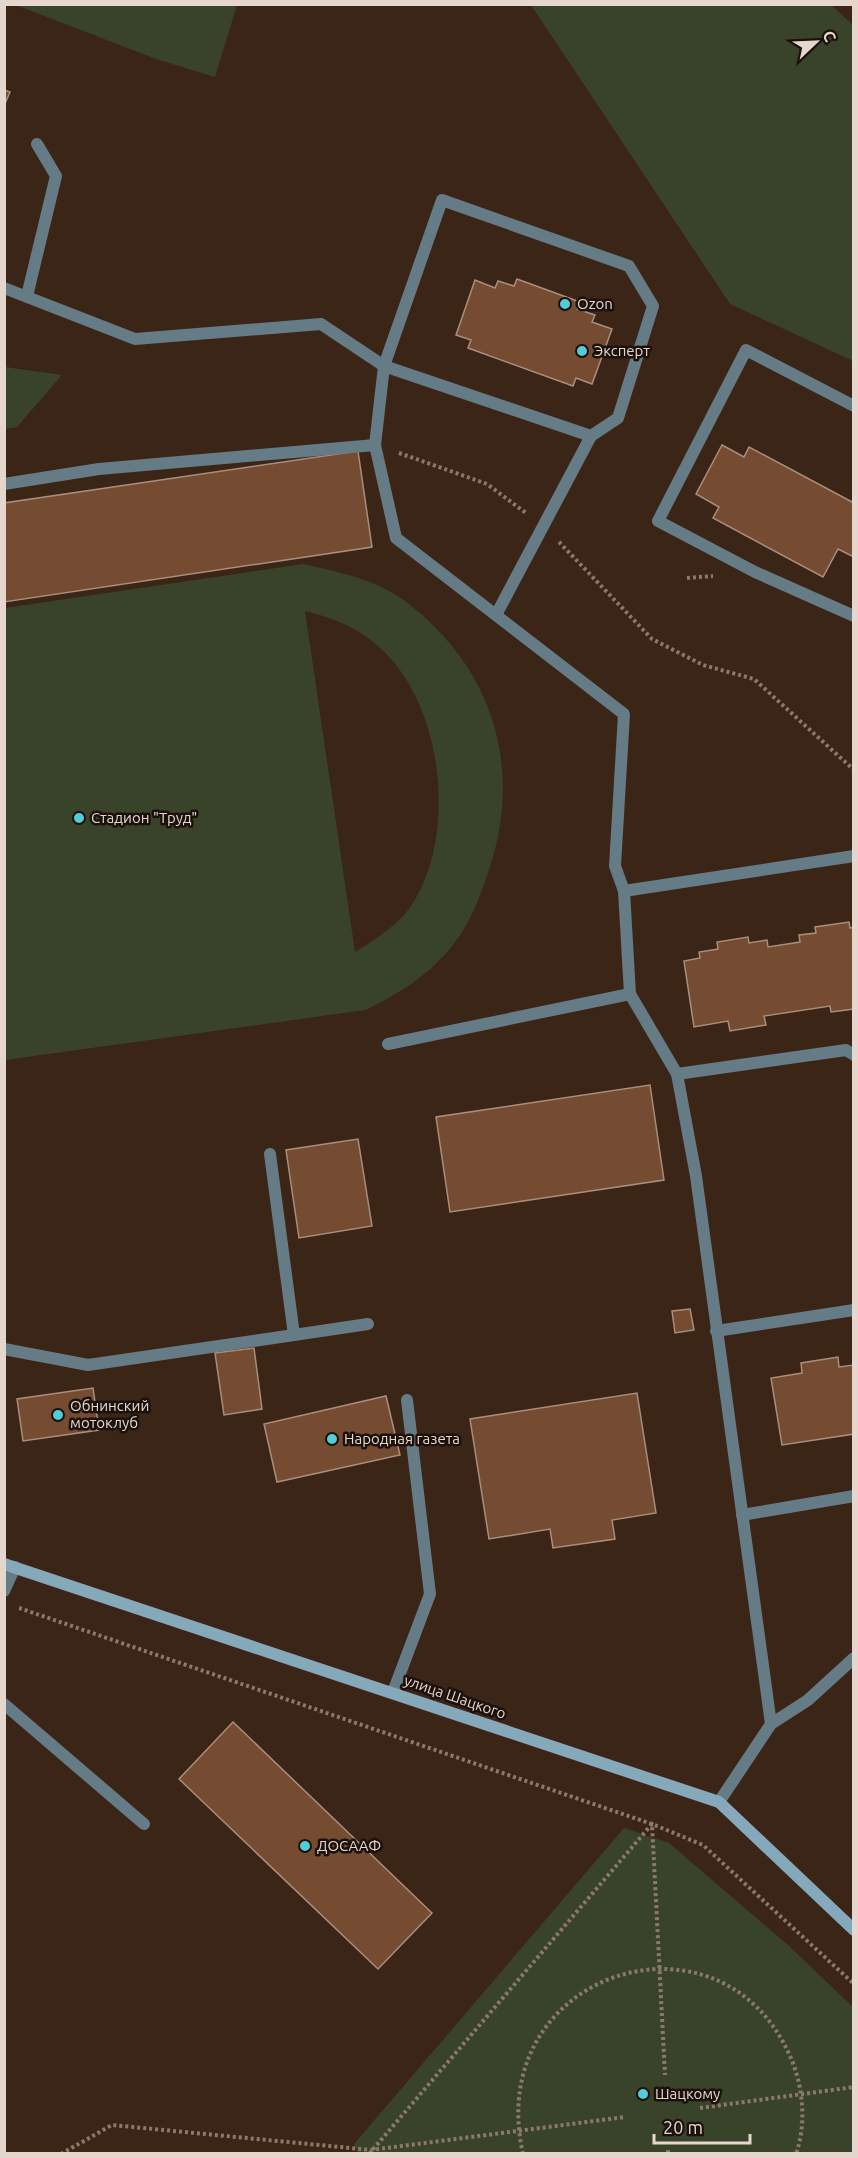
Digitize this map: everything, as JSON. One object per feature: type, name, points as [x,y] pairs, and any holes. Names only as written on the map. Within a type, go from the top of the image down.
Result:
[{"type":"street","name":"улица Шацкого","points":[[10,1566],[719,1802],[854,1930]]},
{"type":"lane","points":[[27,296],[56,176],[37,144]]},
{"type":"lane","points":[[496,615],[591,436],[618,418],[653,306],[629,266],[442,200],[384,366],[375,445],[396,538],[624,714],[615,866],[624,891],[630,994],[677,1074],[696,1176],[701,1268],[716,1331],[771,1724]]},
{"type":"lane","points":[[4,288],[135,339],[321,324],[384,366],[591,436]]},
{"type":"lane","points":[[854,406],[746,350],[658,521],[755,572],[854,616]]},
{"type":"lane","points":[[4,484],[99,469],[375,445]]},
{"type":"lane","points":[[624,891],[854,856]]},
{"type":"lane","points":[[388,1044],[630,994]]},
{"type":"lane","points":[[677,1074],[846,1050],[854,1055]]},
{"type":"lane","points":[[270,1154],[294,1335]]},
{"type":"lane","points":[[716,1331],[854,1310]]},
{"type":"lane","points":[[4,1349],[88,1365],[368,1324]]},
{"type":"lane","points":[[393,1692],[430,1594],[407,1400]]},
{"type":"lane","points":[[742,1515],[854,1496]]},
{"type":"lane","points":[[4,1591],[10,1566]]},
{"type":"lane","points":[[719,1802],[771,1724],[808,1700],[854,1658]]},
{"type":"lane","points":[[4,1704],[144,1824]]},
{"type":"path","points":[[375,445],[487,484],[544,525],[652,639],[702,665],[754,679],[854,770]]},
{"type":"path","points":[[13,1606],[652,1824],[704,1845],[854,1984]]},
{"type":"path","points":[[652,1824],[665,2075]]},
{"type":"path","points":[[370,2152],[652,1824]]},
{"type":"path","points":[[523,2154],[518,2131],[517,2102],[522,2074],[531,2048],[546,2024],[566,2004],[588,1988],[614,1976],[660,1969],[697,1974],[723,1984],[747,1999],[767,2018],[783,2041],[795,2066],[801,2094],[802,2122],[796,2154]]},
{"type":"path","points":[[700,2108],[854,2087]]},
{"type":"path","points":[[61,2154],[112,2125],[370,2152],[625,2117]]},
{"type":"green space","points":[[16,5],[237,5],[215,77],[156,59]]},
{"type":"green space","points":[[531,5],[831,5],[853,25],[853,361],[730,304]]},
{"type":"green space","points":[[5,367],[62,375],[17,427],[5,429]]},
{"type":"green space","points":[[303,564],[343,573],[369,582],[405,601],[436,628],[461,657],[480,689],[493,723],[501,759],[503,796],[498,834],[481,892],[458,938],[423,975],[365,1010],[5,1060],[5,608]],"holes":[[[305,611],[356,630],[372,641],[395,664],[414,693],[427,726],[436,762],[439,798],[437,834],[429,868],[416,898],[404,915],[381,935],[355,952]]]},
{"type":"green space","points":[[624,1828],[669,1843],[788,1945],[853,2007],[853,2153],[358,2153],[354,2144]]},
{"type":"building","points":[[4,90],[10,92],[4,106]]},
{"type":"building","points":[[517,279],[580,302],[577,309],[595,315],[592,322],[612,329],[592,384],[576,378],[573,386],[468,348],[471,340],[456,335],[475,280],[495,288],[498,281],[514,286]]},
{"type":"building","points":[[722,445],[744,457],[749,447],[854,503],[854,557],[838,549],[823,577],[713,518],[719,507],[696,494]]},
{"type":"building","points":[[358,451],[372,547],[4,602],[4,503]]},
{"type":"building","points":[[849,922],[850,928],[854,927],[854,1009],[831,1012],[830,1006],[764,1016],[766,1025],[730,1031],[728,1021],[694,1027],[684,961],[700,958],[699,952],[718,949],[717,942],[748,937],[749,943],[767,940],[768,947],[800,942],[799,935],[816,933],[815,927]]},
{"type":"building","points":[[650,1085],[664,1180],[450,1212],[436,1117]]},
{"type":"building","points":[[358,1139],[372,1226],[299,1238],[286,1150]]},
{"type":"building","points":[[690,1309],[694,1330],[675,1333],[672,1311]]},
{"type":"building","points":[[254,1348],[262,1409],[224,1415],[215,1353]]},
{"type":"building","points":[[838,1357],[839,1367],[854,1365],[854,1434],[782,1445],[771,1378],[802,1373],[801,1363]]},
{"type":"building","name":"Обнинский мотоклуб","points":[[93,1388],[99,1430],[23,1441],[17,1399]]},
{"type":"building","points":[[637,1393],[656,1513],[612,1520],[615,1539],[553,1548],[550,1529],[489,1539],[470,1419]]},
{"type":"building","name":"Народная газета","points":[[386,1396],[400,1455],[277,1482],[264,1424]]},
{"type":"building","name":"ДОСААФ","points":[[233,1722],[432,1913],[378,1969],[179,1779]]},
{"type":"place","name":"Ozon","points":[[565,304]]},
{"type":"place","name":"Эксперт","points":[[582,351]]},
{"type":"place","name":"Стадион \"Труд\"","points":[[79,818]]},
{"type":"place","name":"Обнинский мотоклуб","points":[[58,1415]]},
{"type":"place","name":"Народная газета","points":[[332,1439]]},
{"type":"place","name":"ДОСААФ","points":[[305,1846]]},
{"type":"place","name":"Шацкому","points":[[643,2094]]}]
